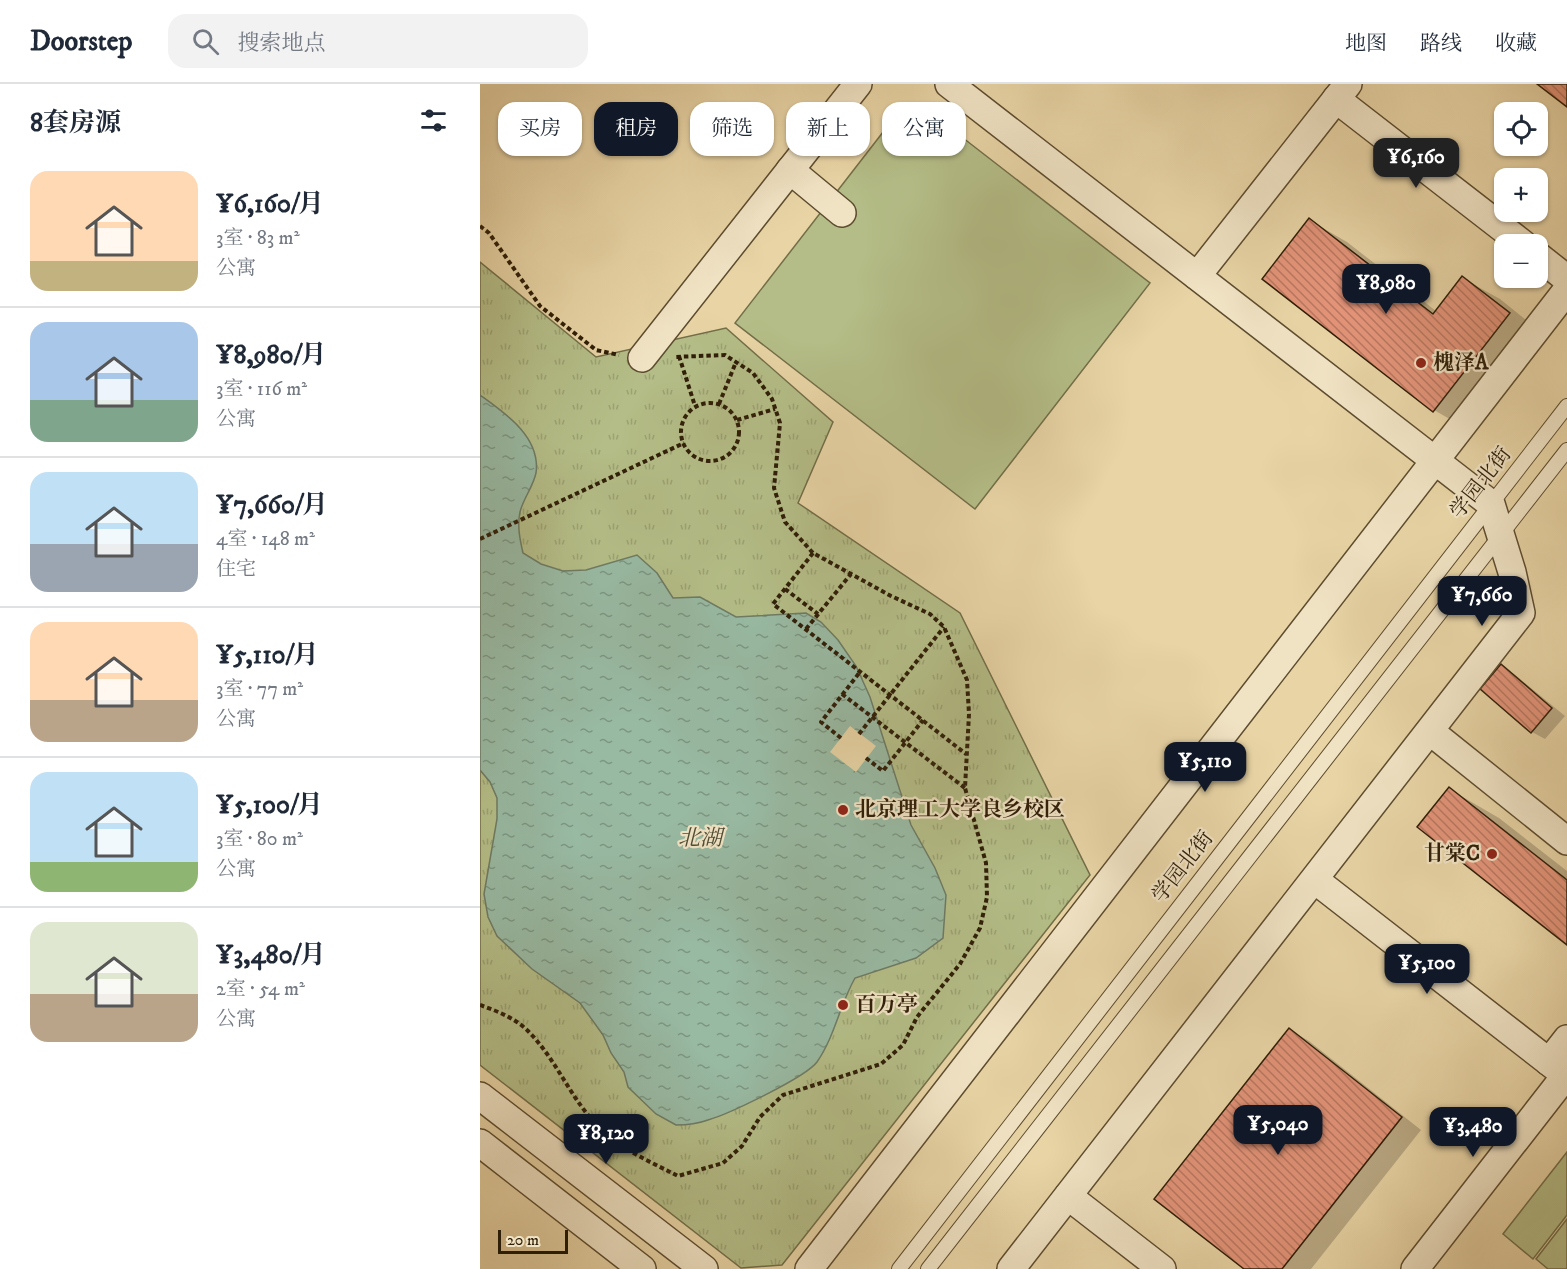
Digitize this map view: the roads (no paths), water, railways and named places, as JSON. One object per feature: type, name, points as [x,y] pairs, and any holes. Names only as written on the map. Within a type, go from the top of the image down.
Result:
[{"type":"street","points":[[642,358],[858,84]]},
{"type":"street","points":[[949,84],[1491,504],[1521,613],[1431,732],[1011,1269]]},
{"type":"street","points":[[1197,276],[1342,92],[1510,234]]},
{"type":"street","points":[[790,171],[842,213]]},
{"type":"street","points":[[1548,264],[1567,279]]},
{"type":"street","points":[[808,1269],[1567,290]]},
{"type":"street","points":[[1431,732],[1567,841]]},
{"type":"street","points":[[1315,879],[1561,1071]]},
{"type":"street","points":[[1415,1269],[1561,1071],[1567,1039]]},
{"type":"street","points":[[480,1096],[704,1269]]},
{"type":"street","points":[[480,1143],[642,1269]]},
{"type":"street","points":[[1068,1196],[1162,1269]]},
{"type":"lane","name":"学园北街","points":[[899,1269],[1567,406]]},
{"type":"lane","points":[[928,1269],[1567,450]]},
{"type":"water","name":"北湖","points":[[480,395],[519,427],[533,448],[536,473],[519,517],[523,553],[541,564],[563,571],[586,570],[637,555],[657,573],[673,598],[700,597],[736,617],[806,613],[821,622],[838,640],[856,666],[870,697],[911,825],[935,868],[946,895],[943,938],[916,958],[855,978],[828,1042],[817,1062],[810,1069],[732,1111],[704,1121],[676,1125],[656,1114],[628,1087],[624,1072],[611,1053],[603,1035],[580,1003],[532,969],[497,936],[488,917],[484,894],[497,819],[497,798],[490,782],[480,770]]},
{"type":"place","name":"槐泽A","points":[[1421,363]]},
{"type":"place","name":"北京理工大学良乡校区","points":[[843,810]]},
{"type":"place","name":"甘棠C","points":[[1492,854]]},
{"type":"place","name":"百万亭","points":[[843,1005]]}]
